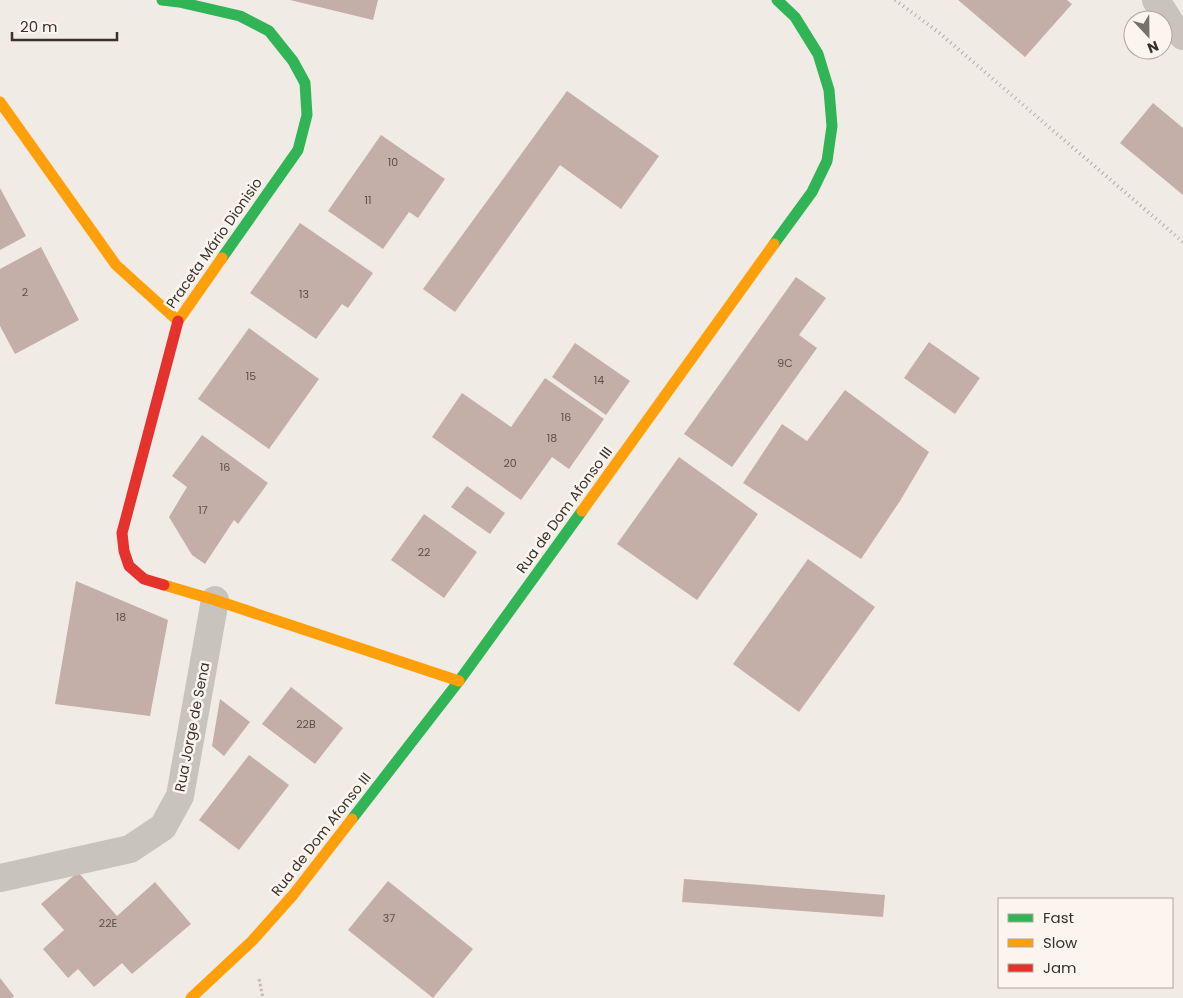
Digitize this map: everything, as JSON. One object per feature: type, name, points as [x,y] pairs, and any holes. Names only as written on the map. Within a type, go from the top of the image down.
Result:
[{"type":"street","name":"Praceta Mário Dionisio","points":[[0,102],[116,265],[178,321],[298,150],[307,115],[305,82],[293,61],[269,31],[240,16],[162,0]]},
{"type":"street","name":"Rua de Dom Afonso III","points":[[191,998],[252,942],[293,895],[459,681],[812,192],[827,161],[832,126],[830,90],[818,54],[795,18],[777,0]]},
{"type":"street","points":[[1156,0],[1171,24],[1183,36]]},
{"type":"street","points":[[178,321],[122,533],[124,551],[129,566],[144,579],[216,600],[459,681]]},
{"type":"street","name":"Rua Jorge de Sena","points":[[0,878],[130,849],[163,827],[180,796],[216,600]]},
{"type":"building","points":[[290,0],[378,0],[373,20]]},
{"type":"building","points":[[958,0],[1067,0],[1072,4],[1025,57]]},
{"type":"building","points":[[567,91],[659,156],[621,209],[560,165],[455,312],[423,289]]},
{"type":"building","points":[[1153,103],[1183,128],[1183,195],[1120,143]]},
{"type":"building","points":[[381,135],[445,179],[418,218],[409,212],[383,249],[328,211]]},
{"type":"building","points":[[0,188],[26,236],[0,250]]},
{"type":"building","points":[[300,223],[373,273],[348,308],[342,304],[316,339],[250,293]]},
{"type":"building","points":[[41,247],[79,320],[15,354],[0,326],[0,269]]},
{"type":"building","points":[[796,277],[826,298],[799,335],[817,348],[732,467],[684,434]]},
{"type":"building","points":[[249,328],[319,379],[269,449],[198,399]]},
{"type":"building","points":[[929,342],[980,378],[955,414],[904,378]]},
{"type":"building","points":[[575,343],[630,381],[606,415],[552,377]]},
{"type":"building","points":[[545,378],[604,419],[569,469],[552,457],[521,500],[432,437],[462,393],[511,427]]},
{"type":"building","points":[[845,390],[929,452],[900,501],[861,559],[743,483],[782,424],[807,441]]},
{"type":"building","points":[[202,435],[268,483],[238,524],[234,520],[205,564],[192,555],[169,517],[187,487],[172,476]]},
{"type":"building","points":[[679,457],[758,514],[697,600],[617,544]]},
{"type":"building","points":[[467,486],[505,513],[490,534],[451,507]]},
{"type":"building","points":[[424,514],[477,552],[444,598],[391,560]]},
{"type":"building","points":[[808,559],[875,607],[799,712],[733,664]]},
{"type":"building","points":[[76,581],[168,620],[150,716],[55,704]]},
{"type":"building","points":[[291,687],[343,728],[315,764],[262,724]]},
{"type":"building","points":[[220,699],[250,722],[224,756],[212,746]]},
{"type":"building","points":[[249,755],[289,785],[239,850],[199,820]]},
{"type":"building","points":[[78,872],[117,916],[155,882],[191,924],[132,974],[122,963],[94,987],[78,969],[68,978],[43,949],[64,930],[41,904]]},
{"type":"building","points":[[684,879],[885,895],[883,917],[682,902]]},
{"type":"building","points":[[388,881],[473,949],[433,998],[348,930]]},
{"type":"building","points":[[0,978],[14,996],[12,998],[0,998]]},
{"type":"railway","points":[[895,0],[937,31],[1183,242]]},
{"type":"traffic: fast","points":[[162,0],[240,16],[269,31],[293,61],[305,83],[307,115],[298,150],[222,258]]},
{"type":"traffic: fast","points":[[774,244],[812,192],[827,161],[832,126],[829,90],[818,54],[795,17],[777,0]]},
{"type":"traffic: fast","points":[[352,819],[459,681],[582,511]]},
{"type":"traffic: slow","points":[[0,102],[116,265],[178,321],[222,258]]},
{"type":"traffic: slow","points":[[582,511],[774,244]]},
{"type":"traffic: slow","points":[[164,585],[215,600],[459,681]]},
{"type":"traffic: slow","points":[[191,998],[252,941],[293,895],[352,819]]},
{"type":"traffic: jam","points":[[164,585],[144,579],[129,566],[124,551],[122,533],[178,321]]}]
